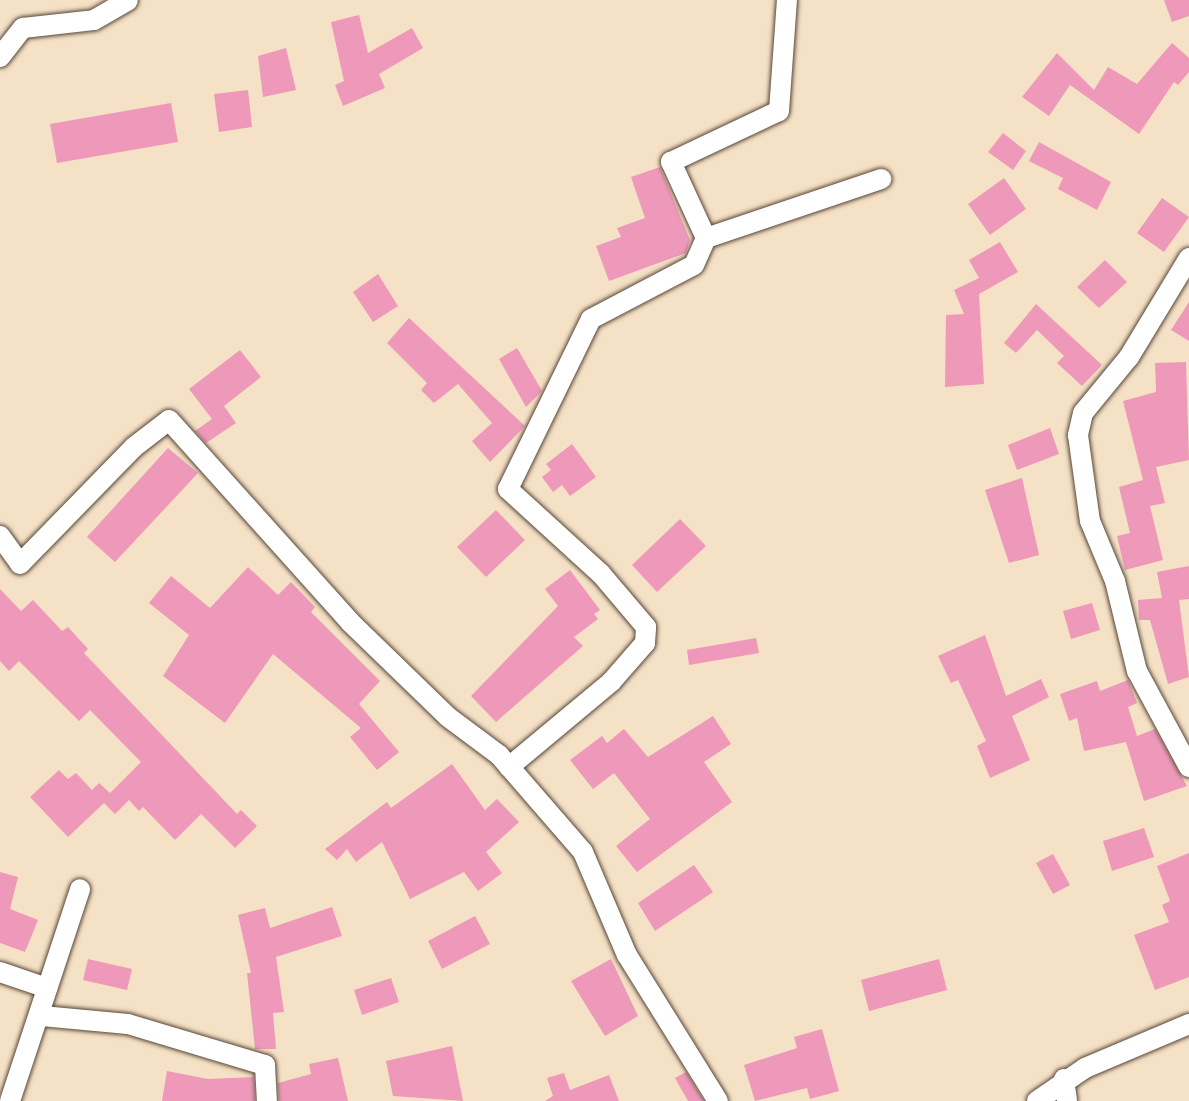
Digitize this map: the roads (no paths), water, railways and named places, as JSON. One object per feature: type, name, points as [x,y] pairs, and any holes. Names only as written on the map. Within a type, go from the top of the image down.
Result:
[{"type":"street","points":[[0,57],[23,28],[94,20],[128,0]]},
{"type":"street","points":[[706,238],[671,162],[779,111],[787,0]]},
{"type":"street","points":[[509,766],[611,682],[645,643],[646,627],[601,574],[508,489],[591,319],[694,265],[706,238],[881,179]]},
{"type":"street","points":[[1189,258],[1129,357],[1083,413],[1078,435],[1090,521],[1115,581],[1137,671],[1189,767]]},
{"type":"street","points":[[0,536],[20,564],[134,447],[169,420],[350,622],[509,766],[583,852],[627,955],[718,1101]]},
{"type":"street","points":[[10,1101],[42,1016],[47,988],[80,889]]},
{"type":"street","points":[[0,972],[47,988]]},
{"type":"street","points":[[42,1016],[128,1024],[265,1065],[267,1101]]},
{"type":"street","points":[[1037,1101],[1064,1079],[1189,1024]]},
{"type":"street","points":[[1064,1079],[1067,1101]]}]
